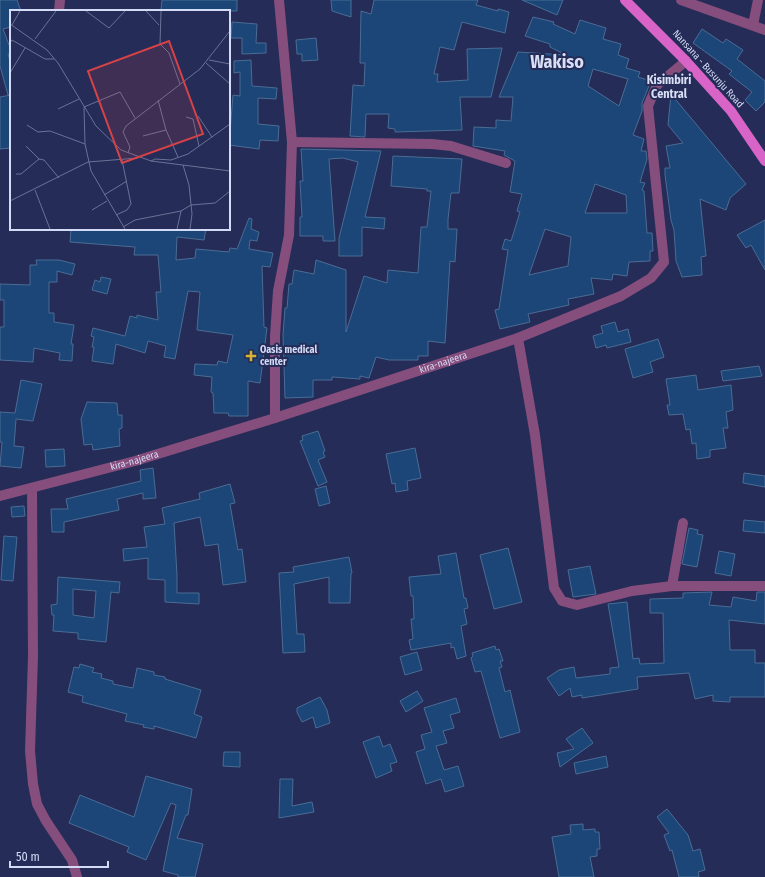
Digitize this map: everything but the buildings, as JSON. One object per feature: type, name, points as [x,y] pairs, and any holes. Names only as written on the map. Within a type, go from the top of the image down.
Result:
[{"type":"main road","name":"Nansana - Busunju Road","points":[[625,0],[686,61],[731,111],[765,161]]},
{"type":"street","points":[[59,10],[60,0]]},
{"type":"street","points":[[275,418],[275,336],[278,291],[289,235],[292,142],[279,0]]},
{"type":"street","points":[[680,0],[765,30]]},
{"type":"street","points":[[753,25],[758,0]]},
{"type":"street","name":"kira-najeera","points":[[0,496],[32,489],[135,461],[275,418],[518,338],[621,296],[651,278],[664,262],[648,106],[657,85],[686,61]]},
{"type":"street","points":[[292,142],[432,144],[451,146],[506,163]]},
{"type":"street","points":[[518,338],[535,435],[554,588],[562,601],[577,605],[632,591],[672,586],[765,586]]},
{"type":"street","points":[[32,489],[32,656],[30,751],[33,778],[38,804],[46,821],[72,860],[77,877]]},
{"type":"street","points":[[672,586],[683,524]]},
{"type":"place","name":"Oasis medical center","points":[[251,356]]},
{"type":"district","name":"Wakiso","points":[[557,62]]},
{"type":"district","name":"Kisimbiri Central","points":[[669,87]]}]
